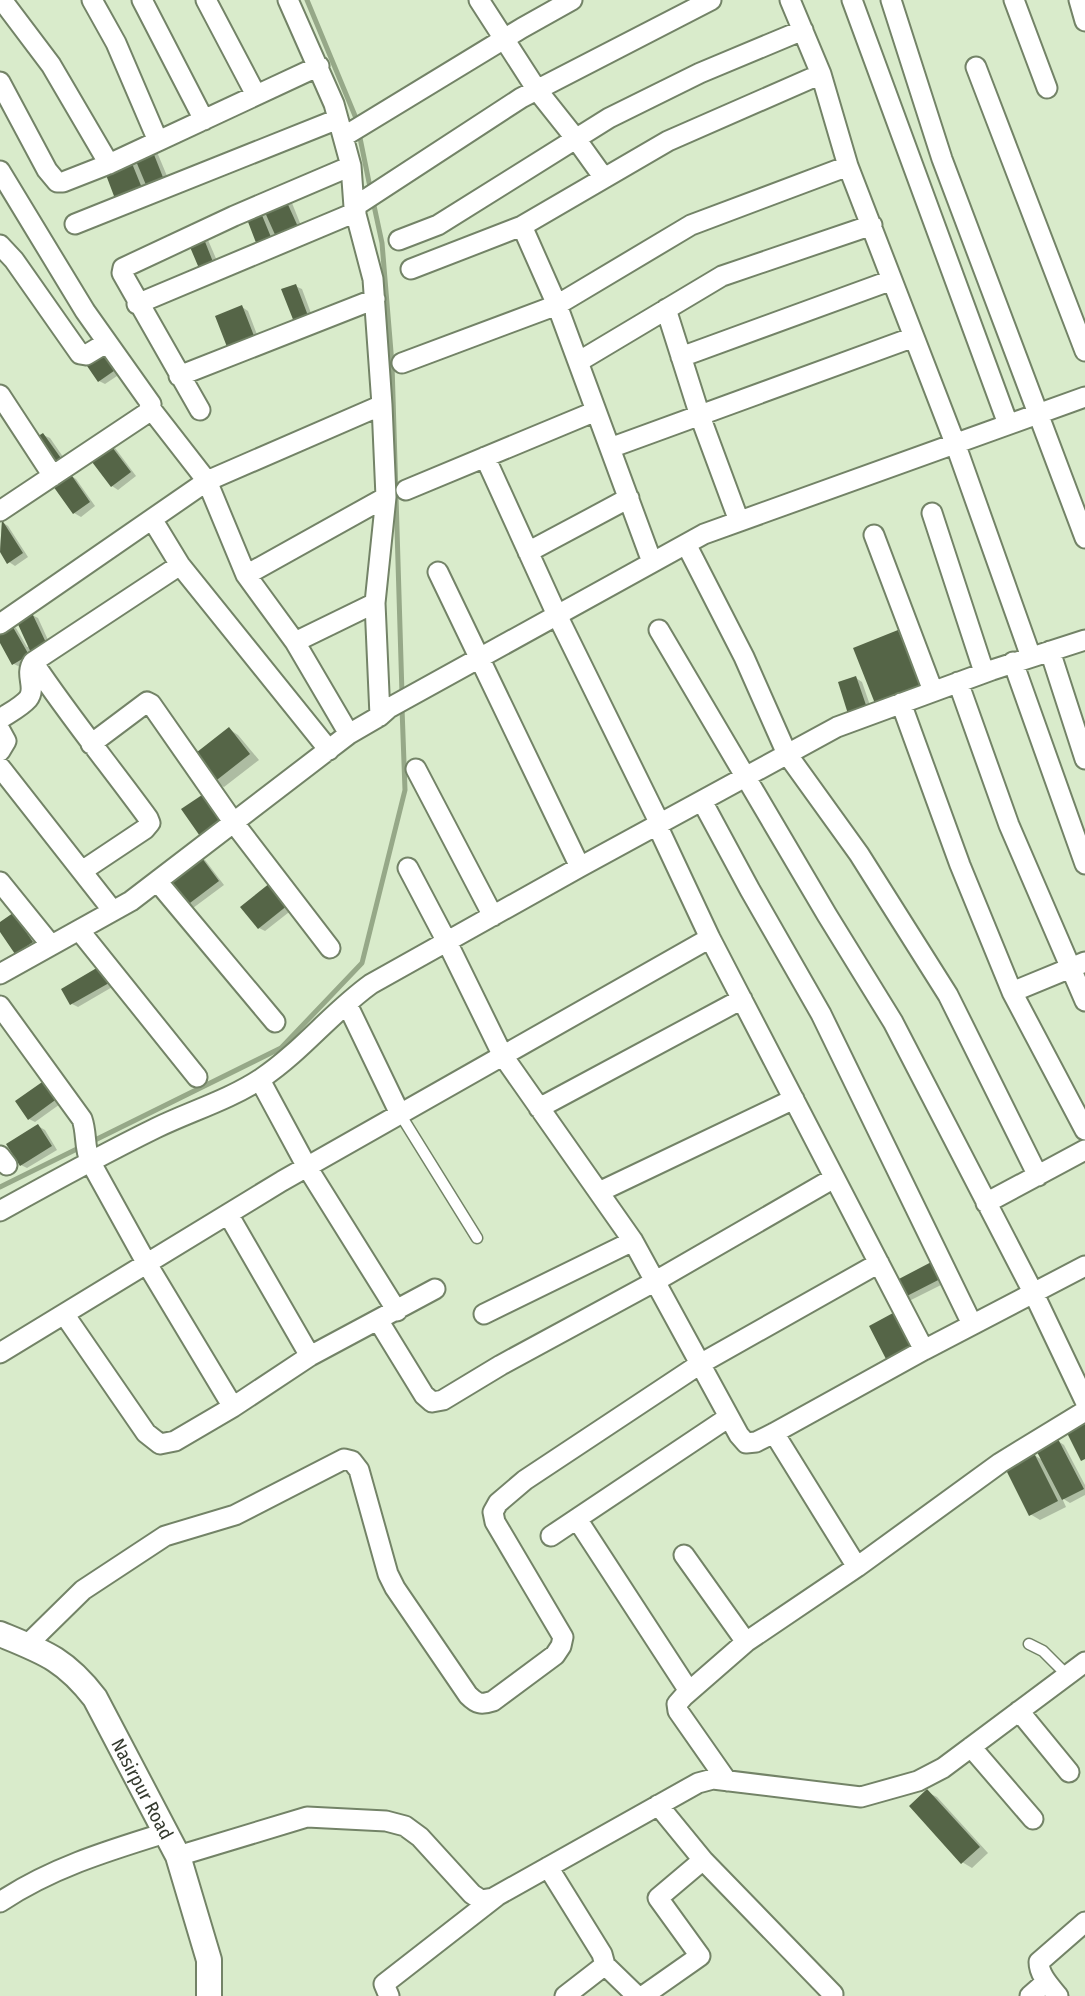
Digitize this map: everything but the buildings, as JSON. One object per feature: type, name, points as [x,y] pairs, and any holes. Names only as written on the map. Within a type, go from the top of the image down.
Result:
[{"type":"street","points":[[2,0],[51,65],[109,164]]},
{"type":"street","points":[[92,0],[116,43],[159,141]]},
{"type":"street","points":[[142,0],[204,120]]},
{"type":"street","points":[[206,0],[256,95]]},
{"type":"street","points":[[479,0],[537,90],[604,178]]},
{"type":"street","points":[[75,224],[348,128],[572,0]]},
{"type":"street","points":[[137,304],[356,208],[537,90],[711,0]]},
{"type":"street","points":[[790,0],[821,74],[848,166],[955,443],[1085,864]]},
{"type":"street","points":[[852,0],[1008,424]]},
{"type":"street","points":[[891,0],[942,159],[1085,538]]},
{"type":"street","points":[[1014,0],[1047,88]]},
{"type":"street","points":[[1079,0],[1085,21]]},
{"type":"street","points":[[292,2],[348,128],[356,208],[375,299],[386,497],[375,603],[384,712]]},
{"type":"street","points":[[399,240],[438,225],[609,118],[700,73],[803,30]]},
{"type":"street","points":[[0,82],[47,170],[57,182],[63,182],[109,164],[319,66]]},
{"type":"street","points":[[976,68],[1085,351]]},
{"type":"street","points":[[411,270],[523,226],[668,141],[821,74]]},
{"type":"street","points":[[200,410],[137,304],[122,273],[123,268],[351,166]]},
{"type":"street","points":[[402,363],[557,305],[691,225],[848,166]]},
{"type":"street","points":[[0,171],[106,343],[149,400],[151,409],[206,481],[246,576],[295,642],[349,734]]},
{"type":"street","points":[[578,362],[722,276],[872,225]]},
{"type":"street","points":[[523,226],[557,305],[652,562]]},
{"type":"street","points":[[0,245],[14,260],[80,354],[86,355],[106,343]]},
{"type":"street","points":[[681,357],[892,279]]},
{"type":"street","points":[[179,376],[375,299]]},
{"type":"street","points":[[666,309],[700,416],[739,521]]},
{"type":"street","points":[[610,448],[914,337]]},
{"type":"street","points":[[0,395],[53,475]]},
{"type":"street","points":[[0,974],[131,901],[349,734],[410,694],[652,562],[705,534],[739,521],[1085,397]]},
{"type":"street","points":[[0,624],[206,481],[382,405]]},
{"type":"street","points":[[0,512],[151,409]]},
{"type":"street","points":[[406,490],[596,411]]},
{"type":"street","points":[[485,457],[557,615],[660,824]]},
{"type":"street","points":[[246,576],[386,497]]},
{"type":"street","points":[[528,552],[629,498]]},
{"type":"street","points":[[932,513],[984,672]]},
{"type":"street","points":[[152,519],[180,565],[329,750]]},
{"type":"street","points":[[874,535],[933,691]]},
{"type":"street","points":[[686,544],[744,657],[787,754],[859,854],[947,995],[1038,1176]]},
{"type":"street","points":[[0,719],[30,697],[32,690],[28,675],[33,662],[180,565]]},
{"type":"street","points":[[438,572],[580,867]]},
{"type":"street","points":[[295,642],[375,603]]},
{"type":"street","points":[[659,630],[893,1022],[1034,1294],[1085,1401]]},
{"type":"street","points":[[0,1211],[88,1155],[209,1107],[260,1080],[287,1060],[371,984],[837,727],[984,672],[1085,640]]},
{"type":"street","points":[[1050,651],[1085,759]]},
{"type":"street","points":[[33,662],[67,714],[150,823],[82,871]]},
{"type":"street","points":[[958,682],[1009,825],[1078,966],[1085,1002]]},
{"type":"street","points":[[91,744],[147,702],[152,704],[234,823],[330,948]]},
{"type":"street","points":[[901,703],[960,865],[1012,992],[1085,1130]]},
{"type":"street","points":[[0,730],[6,741],[0,751]]},
{"type":"street","points":[[0,767],[113,911]]},
{"type":"street","points":[[416,769],[493,916]]},
{"type":"street","points":[[702,800],[821,1014],[972,1324]]},
{"type":"street","points":[[660,824],[657,825],[710,938],[924,1350]]},
{"type":"street","points":[[408,868],[503,1056],[633,1241],[739,1435],[747,1443],[775,1433],[972,1324],[1085,1266]]},
{"type":"street","points":[[157,881],[275,1022]]},
{"type":"street","points":[[0,882],[51,945]]},
{"type":"street","points":[[79,930],[197,1077]]},
{"type":"street","points":[[0,1353],[307,1167],[710,938]]},
{"type":"street","points":[[1012,992],[1078,966]]},
{"type":"street","points":[[539,1108],[742,999]]},
{"type":"street","points":[[346,1004],[400,1114]]},
{"type":"street","points":[[0,1006],[78,1113],[85,1126],[88,1155],[147,1264],[233,1407]]},
{"type":"street","points":[[260,1080],[307,1167],[397,1311]]},
{"type":"street","points":[[599,1192],[794,1099]]},
{"type":"street","points":[[986,1203],[1085,1150]]},
{"type":"street","points":[[379,1320],[424,1395],[432,1402],[443,1400],[835,1178]]},
{"type":"street","points":[[228,1214],[310,1356]]},
{"type":"street","points":[[484,1314],[633,1241]]},
{"type":"street","points":[[27,1645],[83,1590],[164,1536],[235,1515],[344,1459],[352,1461],[359,1470],[388,1574],[395,1588],[468,1695],[476,1703],[483,1705],[493,1702],[555,1655],[563,1636],[495,1522],[493,1512],[498,1503],[525,1480],[700,1364],[879,1264]]},
{"type":"street","points":[[64,1314],[146,1433],[160,1444],[175,1441],[233,1407],[310,1356],[435,1289]]},
{"type":"street","points":[[727,1781],[678,1711],[677,1704],[746,1642],[857,1567],[1000,1464],[1085,1411]]},
{"type":"street","points":[[551,1536],[729,1416]]},
{"type":"street","points":[[775,1433],[857,1567]]},
{"type":"street","points":[[577,1519],[690,1691]]},
{"type":"street","points":[[684,1555],[746,1642]]},
{"type":"street","name":"Nasirpur Road","points":[[0,1634],[61,1662],[78,1676],[95,1698],[177,1856],[209,1960],[209,1996]]},
{"type":"street","points":[[389,1996],[384,1984],[498,1895],[698,1783],[713,1779],[861,1797],[918,1781],[943,1768],[1085,1662]]},
{"type":"street","points":[[1019,1711],[1069,1772]]},
{"type":"street","points":[[971,1747],[1033,1819]]},
{"type":"street","points":[[658,1805],[703,1860],[833,1994]]},
{"type":"street","points":[[177,1856],[307,1817],[386,1821],[405,1826],[420,1837],[472,1894],[481,1900],[498,1895]]},
{"type":"street","points":[[0,1902],[24,1886],[82,1859],[165,1833]]},
{"type":"street","points":[[643,1996],[700,1956],[658,1898],[703,1860]]},
{"type":"street","points":[[548,1867],[602,1954],[605,1965],[637,1996]]},
{"type":"street","points":[[1030,1996],[1052,1989],[1039,1967],[1039,1962],[1085,1922]]},
{"type":"street","points":[[565,1996],[605,1965]]},
{"type":"lane","points":[[400,1114],[477,1238]]},
{"type":"lane","points":[[1029,1644],[1043,1651],[1067,1675]]},
{"type":"waterway","points":[[307,0],[358,123]]},
{"type":"waterway","points":[[359,133],[371,192]]},
{"type":"waterway","points":[[373,201],[382,243],[392,364],[402,694]]},
{"type":"waterway","points":[[0,1187],[281,1048],[362,963],[405,790],[402,708]]}]
